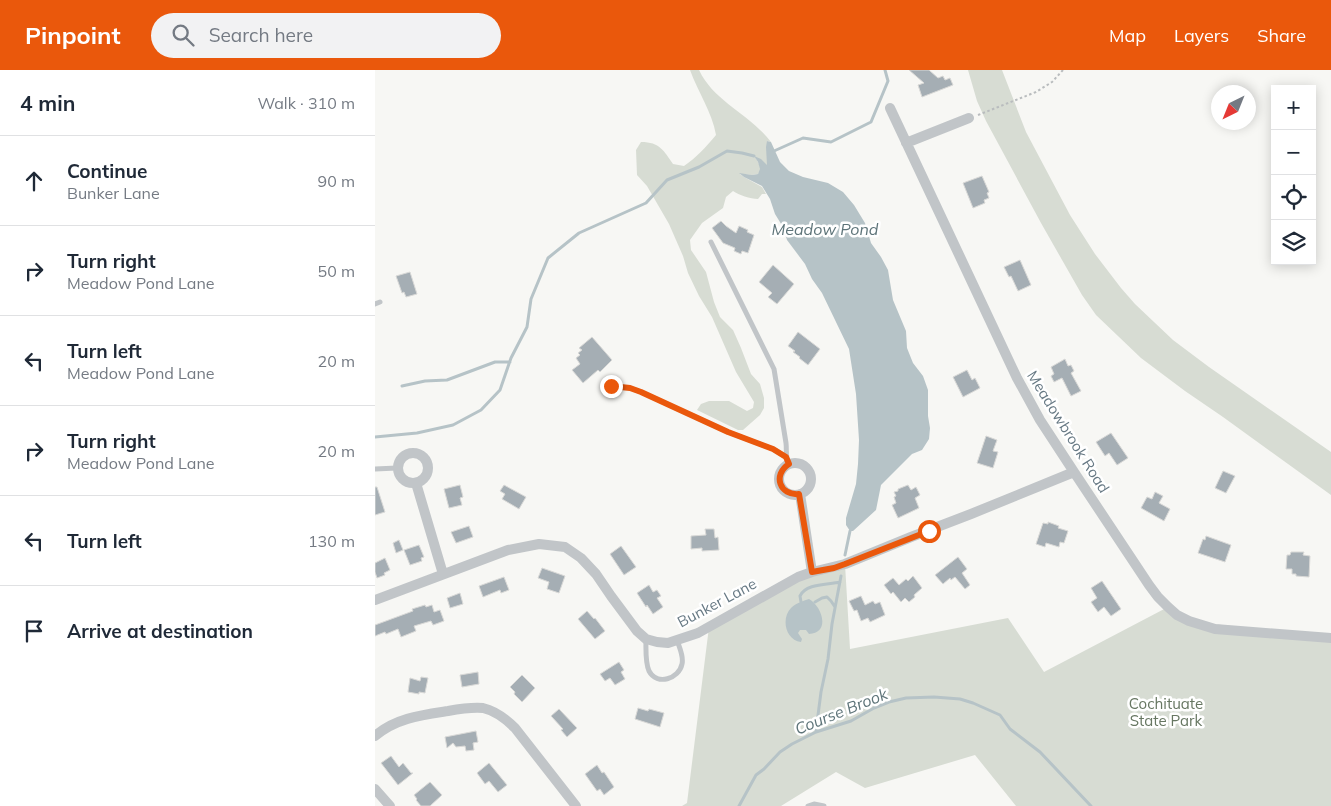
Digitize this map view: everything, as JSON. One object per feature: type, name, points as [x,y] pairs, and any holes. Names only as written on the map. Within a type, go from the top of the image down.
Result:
[{"type":"street","name":"Meadowbrook Road","points":[[890,108],[1017,378],[1040,420],[1158,597],[1177,615],[1196,624],[1215,629],[1331,638]]},
{"type":"street","points":[[906,142],[969,118]]},
{"type":"street","points":[[414,452],[423,456],[428,469],[425,478],[416,483],[405,481],[397,468],[400,459],[405,454],[414,452]]},
{"type":"street","points":[[787,461],[806,467],[811,474],[811,482],[807,490],[794,495],[784,490],[779,481],[780,474],[787,461]]},
{"type":"street","name":"Bunker Lane","points":[[646,639],[668,643],[703,630],[786,583],[812,572],[845,564],[1074,472]]},
{"type":"street","points":[[416,483],[443,574]]},
{"type":"street","points":[[799,494],[812,572]]},
{"type":"street","points":[[375,600],[508,550],[539,544],[565,546],[581,558],[596,574],[637,632],[646,639]]},
{"type":"street","points":[[375,736],[404,719],[419,715],[470,708],[483,708],[495,712],[505,718],[515,728],[576,806]]},
{"type":"street","points":[[375,789],[390,806]]},
{"type":"lane","points":[[711,242],[774,369],[786,443],[787,461]]},
{"type":"lane","points":[[611,386],[630,388],[641,392],[728,432],[773,449],[787,461]]},
{"type":"lane","points":[[375,469],[397,468]]},
{"type":"lane","points":[[646,639],[650,672],[655,677],[662,679],[670,679],[676,675],[682,664],[683,658],[677,640]]},
{"type":"lane","points":[[808,806],[814,804],[824,806]]},
{"type":"path","points":[[969,118],[1036,92],[1052,82],[1063,70]]},
{"type":"green space","points":[[690,70],[699,70],[714,91],[753,123],[771,142],[767,141],[767,166],[755,157],[761,169],[758,174],[740,174],[762,187],[766,194],[762,194],[758,199],[755,199],[733,191],[726,197],[723,208],[702,223],[690,240],[691,250],[706,272],[720,317],[733,330],[751,374],[760,384],[764,398],[764,408],[760,415],[743,430],[738,430],[697,410],[701,404],[709,401],[729,401],[747,411],[753,408],[754,402],[736,372],[712,317],[688,273],[669,224],[647,186],[637,175],[636,150],[641,142],[647,142],[661,148],[673,164],[684,166],[701,152],[716,135],[711,118]]},
{"type":"green space","points":[[968,70],[1002,70],[1026,132],[1070,215],[1095,254],[1135,304],[1173,340],[1331,452],[1331,495],[1141,358],[1096,315],[1082,295],[1041,223],[986,121],[977,101]]},
{"type":"green space","name":"Cochituate State Park","points":[[845,564],[850,649],[1008,618],[1044,672],[1168,607],[1189,621],[1331,638],[1331,806],[1016,806],[975,755],[865,788],[836,772],[781,806],[682,806],[687,803],[709,627],[786,583]]},
{"type":"water","name":"Meadow Pond","points":[[767,141],[771,142],[780,162],[789,171],[803,177],[828,183],[843,192],[854,205],[865,223],[871,243],[888,270],[893,300],[906,331],[907,348],[913,363],[923,376],[928,390],[929,439],[922,450],[912,454],[881,485],[876,510],[853,531],[850,531],[846,525],[846,518],[856,484],[859,440],[856,394],[849,349],[822,293],[812,279],[805,264],[787,240],[783,227],[762,186],[739,173],[758,174],[760,169],[754,156],[761,159],[767,165]]},
{"type":"water","points":[[809,599],[818,607],[821,613],[822,624],[820,629],[809,634],[806,630],[800,630],[798,633],[802,639],[801,642],[791,637],[788,633],[786,617],[793,606]]},
{"type":"building","points":[[909,70],[929,70],[938,78],[943,76],[945,80],[950,78],[953,85],[922,97],[918,85],[924,83]]},
{"type":"building","points":[[982,176],[989,192],[987,193],[989,198],[984,200],[985,203],[973,208],[963,183]]},
{"type":"building","points":[[721,221],[736,233],[739,226],[754,235],[748,253],[742,251],[741,254],[734,251],[735,248],[723,243],[712,228]]},
{"type":"building","points":[[1020,260],[1031,285],[1018,291],[1011,276],[1009,277],[1004,267]]},
{"type":"building","points":[[773,265],[794,284],[777,304],[768,297],[772,293],[759,282]]},
{"type":"building","points":[[410,272],[417,294],[406,297],[404,292],[402,293],[396,276]]},
{"type":"building","points":[[798,332],[820,349],[808,365],[788,346]]},
{"type":"building","points":[[592,337],[612,360],[600,372],[598,370],[583,383],[572,370],[580,364],[576,358],[582,350],[579,348]]},
{"type":"building","points":[[1065,359],[1068,366],[1071,365],[1074,371],[1071,373],[1081,391],[1071,396],[1062,378],[1054,382],[1051,376],[1054,374],[1051,367]]},
{"type":"building","points":[[967,370],[972,380],[975,378],[980,388],[963,397],[953,377]]},
{"type":"building","points":[[1111,433],[1128,458],[1117,465],[1109,453],[1105,456],[1096,442]]},
{"type":"building","points":[[986,436],[997,440],[993,451],[998,452],[993,468],[977,463]]},
{"type":"building","points":[[1223,471],[1235,476],[1226,493],[1215,488]]},
{"type":"building","points":[[460,485],[463,497],[460,498],[462,505],[449,508],[444,489]]},
{"type":"building","points":[[504,485],[526,497],[519,509],[502,499],[505,494],[500,491]]},
{"type":"building","points":[[908,485],[911,490],[916,487],[920,495],[915,498],[919,508],[898,518],[892,505],[896,503],[894,492]]},
{"type":"building","points":[[375,487],[377,487],[385,512],[375,515]]},
{"type":"building","points":[[1155,492],[1163,496],[1159,503],[1170,509],[1164,521],[1141,508],[1147,497],[1152,499]]},
{"type":"building","points":[[1048,522],[1068,531],[1064,543],[1060,542],[1059,547],[1046,543],[1045,547],[1036,544],[1043,523],[1048,524]]},
{"type":"building","points":[[469,526],[473,537],[456,543],[451,532]]},
{"type":"building","points":[[705,529],[714,529],[715,538],[718,537],[719,550],[702,551],[702,548],[691,549],[691,536],[706,535]]},
{"type":"building","points":[[1206,536],[1231,545],[1225,562],[1198,553]]},
{"type":"building","points":[[399,540],[403,550],[396,553],[393,543]]},
{"type":"building","points":[[419,545],[424,557],[421,558],[422,561],[410,565],[404,550]]},
{"type":"building","points":[[621,546],[636,567],[624,575],[610,554]]},
{"type":"building","points":[[1291,552],[1304,552],[1303,555],[1310,556],[1309,577],[1296,576],[1296,574],[1292,574],[1292,569],[1286,569],[1287,555],[1290,555]]},
{"type":"building","points":[[958,557],[967,569],[962,573],[970,585],[965,589],[955,577],[951,580],[950,578],[943,584],[935,575]]},
{"type":"building","points":[[385,558],[390,570],[384,573],[385,575],[377,578],[375,563]]},
{"type":"building","points":[[542,568],[565,576],[559,593],[547,589],[549,582],[538,578]]},
{"type":"building","points":[[913,576],[922,588],[909,602],[905,598],[901,602],[884,585],[893,578],[899,585],[906,579],[908,581]]},
{"type":"building","points":[[504,577],[509,590],[501,593],[500,590],[483,597],[479,586]]},
{"type":"building","points":[[1102,581],[1121,609],[1111,616],[1104,607],[1098,612],[1091,602],[1097,598],[1091,588]]},
{"type":"building","points":[[649,585],[653,592],[657,590],[661,596],[657,598],[663,607],[653,614],[637,593]]},
{"type":"building","points":[[460,593],[463,604],[450,608],[447,598]]},
{"type":"building","points":[[861,596],[865,605],[873,601],[875,604],[880,602],[885,615],[870,622],[868,618],[861,621],[857,610],[854,611],[849,601]]},
{"type":"building","points":[[425,605],[426,607],[432,605],[434,612],[440,610],[444,621],[433,625],[431,621],[414,626],[416,631],[401,637],[398,629],[375,636],[375,625]]},
{"type":"building","points":[[587,611],[605,631],[595,639],[578,619]]},
{"type":"building","points":[[619,662],[624,670],[621,672],[625,679],[615,685],[610,678],[605,681],[600,674]]},
{"type":"building","points":[[478,672],[479,684],[462,687],[460,675]]},
{"type":"building","points":[[522,675],[535,688],[522,702],[510,687]]},
{"type":"building","points":[[421,677],[428,678],[425,693],[408,692],[410,678],[420,681]]},
{"type":"building","points":[[638,708],[664,713],[660,727],[635,719]]},
{"type":"building","points":[[559,709],[577,728],[567,737],[561,730],[563,729],[551,716]]},
{"type":"building","points":[[476,731],[478,742],[473,743],[474,750],[466,751],[465,746],[456,747],[453,743],[447,748],[445,737]]},
{"type":"building","points":[[391,756],[399,767],[403,763],[413,773],[398,785],[381,763]]},
{"type":"building","points":[[489,763],[507,785],[498,792],[489,781],[485,784],[477,773]]},
{"type":"building","points":[[597,765],[614,787],[604,795],[600,789],[597,791],[585,774]]},
{"type":"building","points":[[430,782],[442,795],[430,806],[421,806],[414,795]]},
{"type":"waterway","points":[[774,151],[803,138],[831,142],[871,122],[888,81],[885,70]]},
{"type":"waterway","points":[[375,437],[417,433],[453,425],[481,410],[500,390],[511,358],[527,327],[531,299],[548,258],[579,233],[646,203],[667,180],[699,167],[727,151],[754,156]]},
{"type":"waterway","points":[[402,386],[425,381],[447,380],[495,362],[510,362]]},
{"type":"waterway","points":[[845,555],[850,531]]},
{"type":"waterway","points":[[816,732],[841,576]]},
{"type":"waterway","points":[[801,602],[800,596],[807,589],[818,585],[840,582]]},
{"type":"waterway","points":[[815,602],[827,597],[835,607]]},
{"type":"waterway","name":"Course Brook","points":[[739,806],[756,775],[780,752],[792,744],[816,732],[851,721],[889,702],[906,698],[934,697],[960,699],[1000,715],[1010,729],[1040,752],[1091,806]]},
{"type":"route","points":[[611,386],[630,388],[641,392],[741,438],[773,449],[786,457],[789,464],[785,466],[780,474],[779,481],[784,490],[789,494],[799,494],[812,572],[834,568],[929,531]]}]
